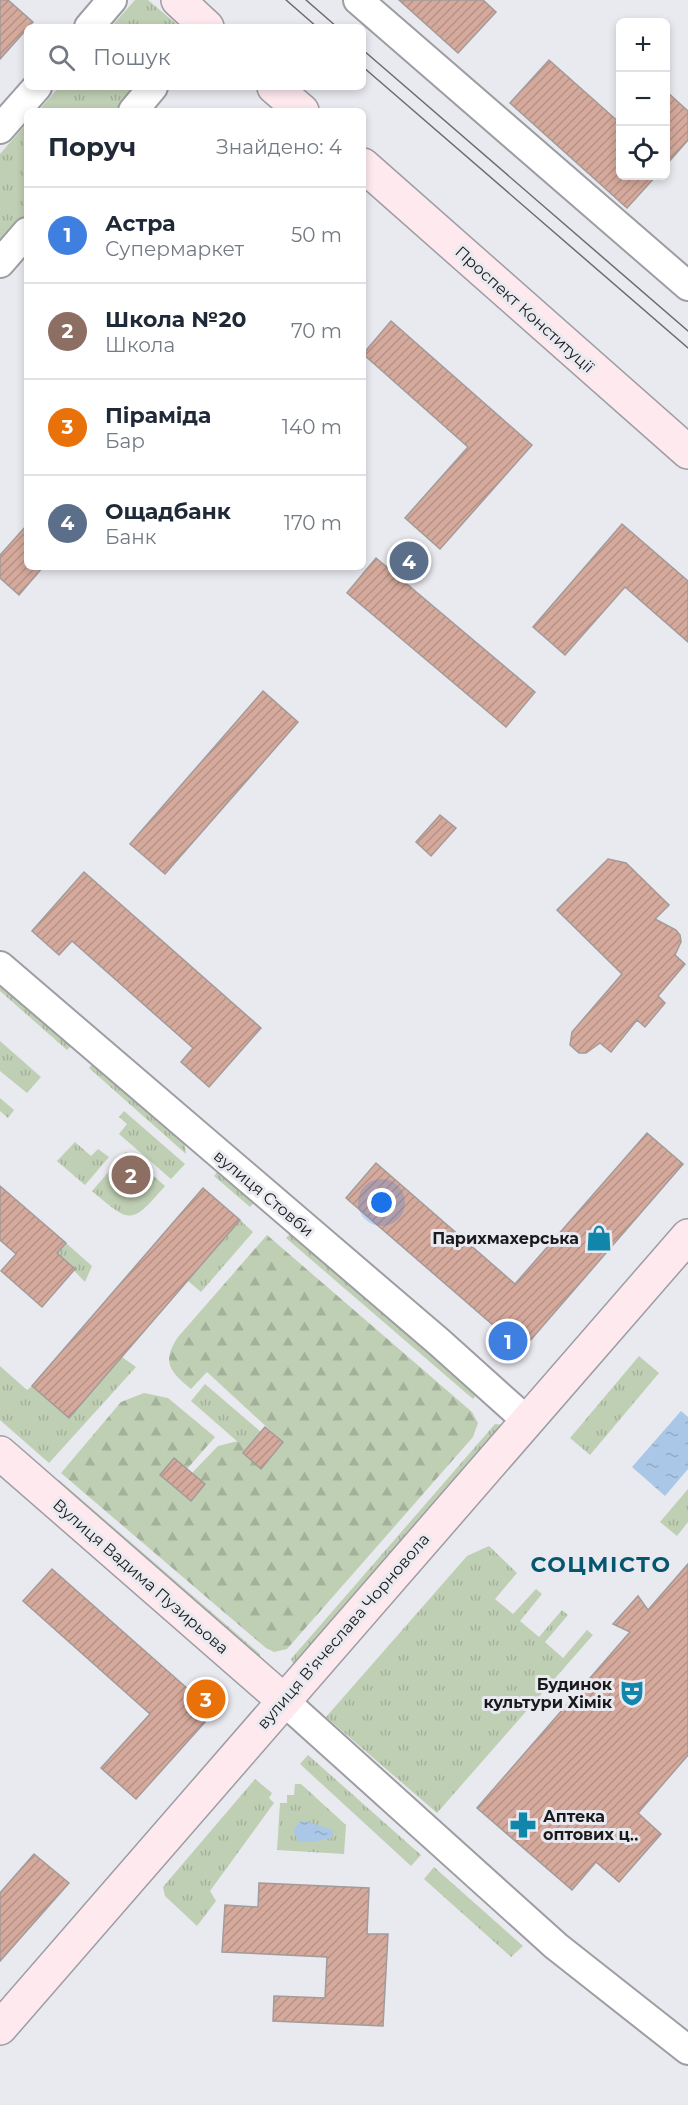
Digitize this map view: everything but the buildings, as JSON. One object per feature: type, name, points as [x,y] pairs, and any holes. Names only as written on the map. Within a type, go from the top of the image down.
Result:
[{"type":"street","points":[[92,24],[112,0]]},
{"type":"street","points":[[178,0],[204,24]]},
{"type":"street","points":[[358,0],[688,286]]},
{"type":"street","points":[[0,129],[34,90]]},
{"type":"street","points":[[136,108],[150,90]]},
{"type":"street","points":[[278,90],[298,108]]},
{"type":"street","name":"Проспект Конституції","points":[[366,168],[688,452]]},
{"type":"street","points":[[0,263],[24,235]]},
{"type":"street","name":"вулиця Стовби","points":[[0,966],[439,1342],[527,1421]]},
{"type":"street","name":"вулиця Вʼячеслава Чорновола","points":[[0,2028],[688,1236]]},
{"type":"street","name":"Вулиця Вадима Пузирьова","points":[[0,1453],[283,1700]]},
{"type":"street","points":[[283,1700],[556,1946],[688,2050]]},
{"type":"green space","points":[[135,0],[148,0],[176,24],[114,24]]},
{"type":"green space","points":[[56,90],[135,90],[120,108],[41,108]]},
{"type":"green space","points":[[24,126],[24,217],[0,245],[0,154]]},
{"type":"green space","points":[[0,980],[73,1044],[67,1050],[0,991]]},
{"type":"green space","points":[[0,1041],[41,1077],[27,1093],[0,1071]]},
{"type":"green space","points":[[94,1062],[184,1139],[186,1154],[89,1068]]},
{"type":"green space","points":[[0,1098],[14,1110],[8,1118],[0,1111]]},
{"type":"green space","points":[[124,1111],[185,1164],[171,1179],[119,1134],[127,1124],[119,1117]]},
{"type":"green space","points":[[75,1142],[91,1156],[98,1149],[109,1157],[85,1185],[57,1161]]},
{"type":"green space","points":[[126,1152],[165,1186],[145,1208],[130,1216],[115,1210],[92,1191]]},
{"type":"green space","points":[[219,1170],[255,1202],[250,1207],[214,1176]]},
{"type":"green space","points":[[240,1220],[253,1232],[201,1292],[188,1281]]},
{"type":"green space","points":[[292,1232],[478,1393],[473,1399],[286,1238]]},
{"type":"green space","points":[[267,1235],[472,1412],[478,1423],[473,1437],[287,1649],[274,1652],[266,1648],[61,1473],[121,1402],[144,1393],[168,1398],[215,1437],[187,1469],[160,1475],[190,1501],[204,1484],[192,1473],[218,1446],[238,1441],[246,1449],[243,1453],[261,1468],[283,1442],[207,1372],[191,1389],[173,1372],[169,1360],[178,1337]]},
{"type":"green space","points":[[66,1243],[92,1266],[85,1282],[57,1253]]},
{"type":"green space","points":[[639,1356],[659,1373],[590,1455],[570,1438]]},
{"type":"green space","points":[[122,1357],[136,1367],[49,1463],[0,1420],[0,1366],[27,1390],[32,1386],[69,1418]]},
{"type":"green space","points":[[205,1384],[261,1432],[246,1449],[191,1401]]},
{"type":"green space","points":[[495,1424],[504,1425],[295,1668],[291,1659]]},
{"type":"green space","points":[[59,1480],[260,1654],[259,1663],[59,1486]]},
{"type":"green space","points":[[688,1489],[688,1522],[677,1536],[660,1522]]},
{"type":"green space","points":[[489,1546],[517,1573],[495,1599],[513,1614],[536,1589],[542,1594],[520,1621],[539,1637],[562,1610],[568,1615],[545,1642],[563,1658],[587,1630],[593,1635],[437,1813],[326,1717],[467,1556]]},
{"type":"green space","points":[[308,1755],[421,1855],[411,1866],[300,1764]]},
{"type":"green space","points":[[255,1779],[272,1793],[269,1798],[274,1803],[210,1891],[216,1901],[197,1926],[165,1896],[163,1887]]},
{"type":"green space","points":[[295,1784],[301,1784],[346,1825],[344,1854],[277,1850],[280,1803],[287,1803],[287,1795],[294,1795]]},
{"type":"green space","points":[[434,1867],[523,1946],[511,1957],[424,1879]]},
{"type":"water","points":[[681,1411],[688,1417],[688,1469],[665,1496],[632,1467]]},
{"type":"water","points":[[305,1821],[333,1830],[332,1838],[312,1842],[298,1841],[293,1831],[299,1822]]},
{"type":"tram line","points":[[286,0],[314,24]]},
{"type":"tram line","points":[[306,0],[334,24]]},
{"type":"tram line","points":[[366,53],[688,331]]},
{"type":"tram line","points":[[366,70],[688,348]]},
{"type":"place","name":"Ощадбанк","points":[[409,561]]},
{"type":"place","name":"Школа №20","points":[[131,1175]]},
{"type":"place","name":"Парихмахерська","points":[[599,1238]]},
{"type":"place","name":"Астра","points":[[508,1341]]},
{"type":"place","name":"Будинок культури Хімік","points":[[632,1693]]},
{"type":"place","name":"Піраміда","points":[[206,1699]]},
{"type":"place","name":"Аптека оптових ц‥","points":[[523,1825]]},
{"type":"district","name":"СОЦМІСТО","points":[[601,1564]]}]
